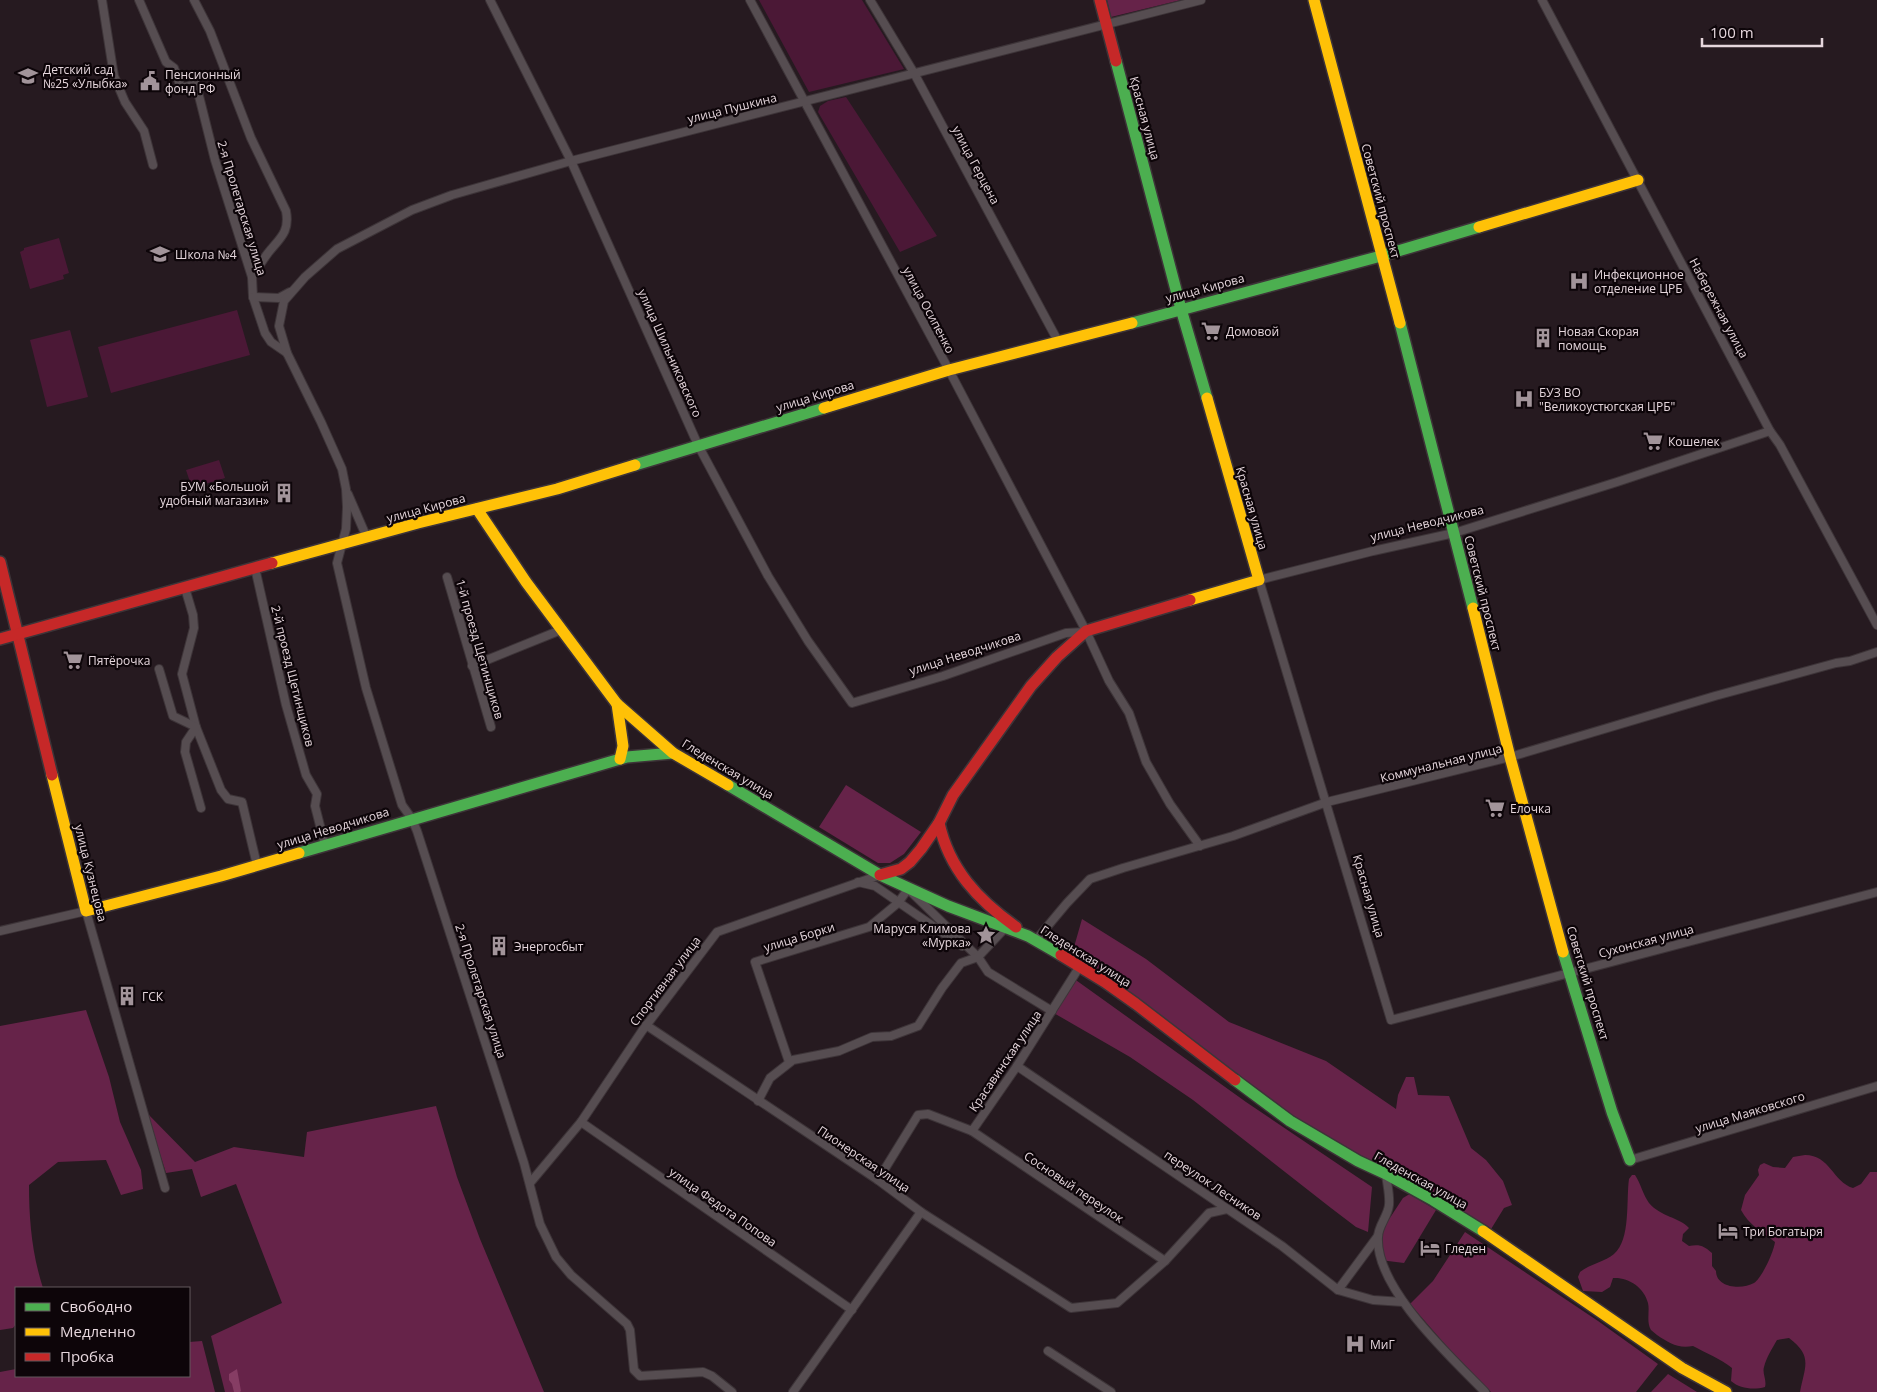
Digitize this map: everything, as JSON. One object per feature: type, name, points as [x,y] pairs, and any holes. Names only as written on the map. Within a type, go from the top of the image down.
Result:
[{"type":"main road","name":"Красная улица","points":[[1100,0],[1181,309],[1259,580]]},
{"type":"main road","name":"Советский проспект","points":[[1314,0],[1431,439],[1510,757],[1569,974],[1612,1112],[1630,1160]]},
{"type":"main road","name":"улица Кирова","points":[[0,639],[255,568],[557,489],[949,370],[1058,343],[1382,256],[1638,180]]},
{"type":"main road","name":"Гледенская улица","points":[[476,509],[526,582],[617,704],[673,752],[880,875],[948,906],[1032,938],[1080,966],[1136,1004],[1186,1044],[1290,1121],[1358,1162],[1386,1174],[1433,1200],[1488,1234],[1682,1368],[1726,1392]]},
{"type":"main road","name":"улица Кузнецова","points":[[0,562],[86,911]]},
{"type":"main road","name":"улица Неводчикова","points":[[880,875],[901,869],[910,862],[939,823],[953,795],[1031,686],[1086,632],[1259,580]]},
{"type":"main road","points":[[617,704],[623,746],[620,759]]},
{"type":"main road","name":"улица Неводчикова","points":[[86,911],[325,846],[620,759],[673,752]]},
{"type":"main road","points":[[939,823],[945,848],[954,865],[970,886],[1005,920],[1032,938]]},
{"type":"street","points":[[102,0],[114,76],[125,102],[144,131],[153,165]]},
{"type":"street","name":"2-я Пролетарская улица","points":[[139,0],[166,62],[174,68],[181,88],[196,84],[215,160],[252,277],[253,297],[265,332],[271,342],[287,353],[342,469],[346,489],[346,523],[337,563],[366,688],[402,805],[412,819],[451,934],[530,1183],[540,1224],[556,1257],[571,1275],[627,1324],[630,1330],[636,1374],[640,1376],[703,1372],[712,1376],[732,1392]]},
{"type":"street","points":[[194,0],[210,31],[251,138],[286,211],[288,220],[282,237],[261,261],[252,277]]},
{"type":"street","name":"улица Шильниковского","points":[[490,0],[571,160],[698,445],[768,576],[808,641],[852,703]]},
{"type":"street","name":"улица Осипенко","points":[[750,0],[949,370],[1086,632],[1109,681],[1129,713],[1146,762],[1170,804],[1200,846]]},
{"type":"street","name":"улица Герцена","points":[[870,0],[914,73],[1058,343]]},
{"type":"street","name":"улица Пушкина","points":[[287,353],[279,326],[284,301],[293,290],[337,249],[412,210],[452,195],[571,160],[1201,0]]},
{"type":"street","name":"Набережная улица","points":[[1542,0],[1770,431],[1780,445],[1877,625]]},
{"type":"street","name":"улица Пушкина","points":[[253,297],[278,298],[293,290]]},
{"type":"street","name":"улица Неводчикова","points":[[1259,580],[1454,533],[1618,482],[1770,431]]},
{"type":"street","name":"2-я Пролетарская улица","points":[[346,489],[367,538]]},
{"type":"street","name":"2-й проезд Щетинщиков","points":[[255,568],[286,705],[306,775],[317,794],[315,806],[325,846]]},
{"type":"street","name":"1-й проезд Щетинщиков","points":[[447,576],[472,666],[492,727]]},
{"type":"street","name":"Красная улица","points":[[1259,580],[1391,1020]]},
{"type":"street","points":[[185,588],[193,615],[194,628],[182,674],[196,726],[224,795],[228,799],[242,802],[257,865]]},
{"type":"street","points":[[472,666],[561,630]]},
{"type":"street","name":"улица Неводчикова","points":[[852,703],[943,676],[1066,633],[1086,632]]},
{"type":"street","name":"Коммунальная улица","points":[[1032,938],[1090,879],[1122,868],[1233,836],[1327,802],[1510,757],[1715,696],[1836,663],[1850,661],[1877,652]]},
{"type":"street","points":[[159,669],[173,716],[196,726]]},
{"type":"street","points":[[196,726],[186,742],[185,752],[201,808]]},
{"type":"street","name":"Спортивная улица","points":[[530,1183],[580,1122],[646,1026],[717,932],[880,875]]},
{"type":"street","points":[[858,882],[875,886],[978,957]]},
{"type":"street","points":[[908,889],[978,957],[988,972],[1052,1011]]},
{"type":"street","name":"улица Борки","points":[[789,1062],[755,962],[869,927],[898,903],[908,889]]},
{"type":"street","name":"Сухонская улица","points":[[1391,1020],[1877,892]]},
{"type":"street","name":"улица Неводчикова","points":[[0,931],[86,911]]},
{"type":"street","name":"улица Кузнецова","points":[[86,911],[165,1188]]},
{"type":"street","points":[[758,1101],[770,1078],[793,1060],[839,1051],[872,1037],[891,1036],[918,1026],[942,988],[961,963],[978,957],[1006,927]]},
{"type":"street","name":"Красавинская улица","points":[[878,1180],[918,1115],[928,1114],[972,1131],[1017,1066],[1080,966]]},
{"type":"street","name":"Пионерская улица","points":[[646,1026],[878,1180],[921,1212],[1071,1308],[1117,1303],[1165,1261]]},
{"type":"street","name":"переулок Лесников","points":[[1017,1066],[1282,1246],[1338,1290],[1373,1300],[1403,1302]]},
{"type":"street","name":"улица Маяковского","points":[[1630,1160],[1877,1086]]},
{"type":"street","name":"улица Федота Попова","points":[[580,1122],[852,1310]]},
{"type":"street","name":"Сосновый переулок","points":[[972,1131],[1165,1261]]},
{"type":"street","points":[[1338,1290],[1378,1236],[1389,1206],[1386,1174]]},
{"type":"street","points":[[1165,1261],[1209,1213],[1227,1209]]},
{"type":"street","points":[[793,1392],[921,1212]]},
{"type":"street","points":[[1378,1236],[1380,1260],[1403,1302],[1444,1350],[1485,1392]]},
{"type":"street","points":[[1048,1351],[1112,1392]]},
{"type":"shaded area","points":[[759,0],[862,0],[904,69],[809,92]]},
{"type":"shaded area","points":[[1107,0],[1181,0],[1111,17]]},
{"type":"shaded area","points":[[846,97],[937,236],[900,252],[818,112],[820,106],[828,101]]},
{"type":"shaded area","points":[[59,238],[69,273],[63,275],[64,279],[30,289],[20,252],[24,248]]},
{"type":"shaded area","points":[[237,310],[250,355],[111,393],[98,347]]},
{"type":"shaded area","points":[[70,330],[88,397],[47,407],[30,340]]},
{"type":"shaded area","points":[[219,460],[225,478],[192,488],[186,470]]},
{"type":"shaded area","points":[[846,785],[921,832],[904,854],[890,863],[878,863],[819,827]]},
{"type":"shaded area","points":[[1082,919],[1146,959],[1229,1022],[1326,1061],[1396,1109],[1398,1095],[1406,1077],[1414,1077],[1418,1095],[1449,1096],[1471,1148],[1486,1160],[1503,1181],[1512,1205],[1504,1208],[1488,1234],[1322,1140],[1080,966],[1074,947]]},
{"type":"shaded area","points":[[1073,978],[1246,1102],[1372,1187],[1368,1232],[1356,1227],[1193,1100],[1130,1057],[1052,1012]]},
{"type":"shaded area","points":[[86,1010],[109,1077],[120,1122],[141,1170],[143,1189],[121,1195],[106,1160],[58,1162],[29,1185],[32,1237],[43,1287],[15,1287],[15,1325],[13,1328],[0,1330],[0,1026]]},
{"type":"shaded area","points":[[436,1106],[457,1177],[480,1239],[544,1392],[225,1392],[211,1336],[282,1303],[236,1184],[201,1197],[192,1169],[166,1173],[147,1113],[195,1162],[234,1147],[304,1157],[307,1132]]},
{"type":"shaded area","points":[[1805,1155],[1820,1159],[1846,1185],[1853,1188],[1861,1184],[1870,1172],[1877,1172],[1877,1392],[1800,1392],[1805,1368],[1804,1356],[1797,1344],[1789,1338],[1777,1340],[1768,1356],[1764,1369],[1765,1387],[1752,1389],[1743,1387],[1731,1381],[1732,1368],[1723,1362],[1693,1346],[1683,1347],[1674,1345],[1651,1330],[1646,1297],[1630,1281],[1613,1278],[1610,1287],[1602,1292],[1583,1291],[1578,1277],[1580,1272],[1614,1254],[1623,1239],[1627,1219],[1629,1179],[1632,1175],[1635,1175],[1647,1200],[1654,1208],[1680,1221],[1689,1228],[1683,1234],[1682,1241],[1689,1246],[1702,1246],[1712,1253],[1712,1266],[1720,1281],[1737,1287],[1754,1283],[1761,1276],[1775,1242],[1756,1228],[1744,1215],[1741,1210],[1745,1195],[1759,1175],[1760,1165],[1764,1163],[1773,1167],[1785,1168],[1793,1157]]},
{"type":"shaded area","points":[[1408,1195],[1436,1210],[1404,1263],[1380,1260],[1378,1236],[1403,1198]]},
{"type":"shaded area","points":[[1465,1232],[1598,1321],[1658,1364],[1636,1392],[1491,1392],[1449,1349],[1410,1304],[1433,1281]]},
{"type":"shaded area","points":[[202,1341],[215,1392],[0,1392],[0,1372],[15,1369],[15,1377],[190,1377],[190,1342]]},
{"type":"shaded area","points":[[237,1369],[241,1391],[234,1392],[229,1380],[229,1374]]},
{"type":"shaded area","points":[[1668,1374],[1697,1392],[1651,1392]]},
{"type":"traffic: fast","points":[[1116,61],[1181,309],[1207,398]]},
{"type":"traffic: fast","points":[[1132,323],[1381,256],[1479,227]]},
{"type":"traffic: fast","points":[[1400,323],[1473,608]]},
{"type":"traffic: fast","points":[[635,465],[824,408]]},
{"type":"traffic: fast","points":[[299,853],[627,757],[673,753]]},
{"type":"traffic: fast","points":[[728,785],[880,875],[948,906],[1028,936],[1061,955]]},
{"type":"traffic: fast","points":[[1563,952],[1612,1112],[1630,1160]]},
{"type":"traffic: fast","points":[[1235,1080],[1290,1121],[1358,1161],[1433,1200],[1483,1231]]},
{"type":"traffic: slow","points":[[1314,0],[1400,323]]},
{"type":"traffic: slow","points":[[1479,227],[1638,180]]},
{"type":"traffic: slow","points":[[824,408],[949,370],[1132,323]]},
{"type":"traffic: slow","points":[[1190,600],[1259,580],[1207,398]]},
{"type":"traffic: slow","points":[[272,563],[418,523],[557,489],[635,465]]},
{"type":"traffic: slow","points":[[477,509],[526,582],[617,704],[673,753],[728,785]]},
{"type":"traffic: slow","points":[[1473,608],[1510,757],[1563,952]]},
{"type":"traffic: slow","points":[[617,704],[623,746],[620,759]]},
{"type":"traffic: slow","points":[[52,775],[86,911],[221,876],[299,853]]},
{"type":"traffic: slow","points":[[1483,1231],[1682,1368],[1726,1392]]},
{"type":"traffic: jam","points":[[1100,0],[1116,61]]},
{"type":"traffic: jam","points":[[0,562],[52,775]]},
{"type":"traffic: jam","points":[[0,639],[272,563]]},
{"type":"traffic: jam","points":[[880,875],[901,869],[921,849],[939,823],[953,795],[1031,686],[1057,657],[1086,631],[1190,600]]},
{"type":"traffic: jam","points":[[939,823],[950,855],[967,882],[989,906],[1016,927]]},
{"type":"traffic: jam","points":[[1061,955],[1136,1004],[1235,1080]]},
{"type":"place","name":"Детский сад №25 «Улыбка»","points":[[28,76]]},
{"type":"place","name":"Пенсионный фонд РФ","points":[[150,81]]},
{"type":"place","name":"Школа №4","points":[[160,254]]},
{"type":"place","name":"Инфекционное отделение ЦРБ","points":[[1579,281]]},
{"type":"place","name":"Домовой","points":[[1211,331]]},
{"type":"place","name":"Новая Скорая помощь","points":[[1543,338]]},
{"type":"place","name":"БУЗ ВО \"Великоустюгская ЦРБ\"","points":[[1524,399]]},
{"type":"place","name":"Кошелек","points":[[1653,441]]},
{"type":"place","name":"БУМ «Большой удобный магазин»","points":[[284,493]]},
{"type":"place","name":"Пятёрочка","points":[[73,660]]},
{"type":"place","name":"Елочка","points":[[1495,808]]},
{"type":"place","name":"Маруся Климова «Мурка»","points":[[986,935]]},
{"type":"place","name":"Энергосбыт","points":[[499,946]]},
{"type":"place","name":"ГСК","points":[[127,996]]},
{"type":"place","name":"Три Богатыря","points":[[1728,1231]]},
{"type":"place","name":"Гледен","points":[[1430,1248]]},
{"type":"place","name":"МиГ","points":[[1355,1344]]}]
